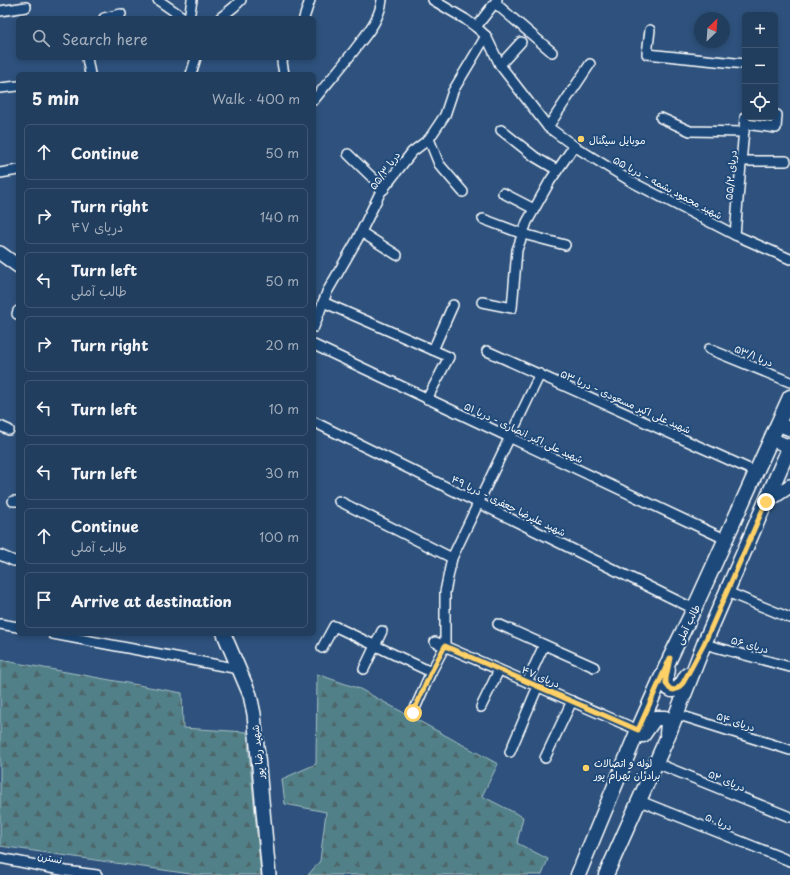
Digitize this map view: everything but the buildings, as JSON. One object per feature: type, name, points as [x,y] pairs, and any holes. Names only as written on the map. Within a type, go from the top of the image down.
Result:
[{"type":"main road","name":"طالب آملی","points":[[578,875],[638,730],[670,658],[694,609],[771,439],[784,427],[790,397]]},
{"type":"main road","points":[[606,875],[640,801],[726,592],[790,447]]},
{"type":"main road","points":[[670,658],[666,684],[670,689],[674,690],[683,683],[704,644]]},
{"type":"main road","points":[[629,753],[655,718],[665,718],[667,720],[668,726],[666,738]]},
{"type":"street","points":[[158,0],[181,16]]},
{"type":"street","points":[[190,16],[192,0]]},
{"type":"street","points":[[223,16],[242,0]]},
{"type":"street","points":[[305,16],[310,0]]},
{"type":"street","points":[[316,98],[350,57],[375,23],[379,14],[382,0]]},
{"type":"street","name":"شهید محمود بشمه - دریا ۵۵","points":[[433,0],[465,19],[486,36],[500,65],[548,127],[574,146],[632,182],[735,236],[790,259]]},
{"type":"street","points":[[476,27],[496,2],[552,52]]},
{"type":"street","points":[[0,11],[26,7]]},
{"type":"street","points":[[112,16],[121,14]]},
{"type":"street","points":[[650,30],[647,54],[742,64]]},
{"type":"street","name":"دریا ۵۵/۳","points":[[316,317],[319,303],[327,292],[361,232],[380,193],[412,152],[429,139],[445,115],[453,91],[486,36]]},
{"type":"street","points":[[500,65],[521,42]]},
{"type":"street","points":[[87,60],[90,72]]},
{"type":"street","points":[[192,72],[195,60]]},
{"type":"street","points":[[282,60],[284,72]]},
{"type":"street","points":[[548,127],[590,64]]},
{"type":"street","points":[[0,88],[16,86]]},
{"type":"street","points":[[662,118],[690,131],[745,124],[776,128],[777,120]]},
{"type":"street","name":"دریای ۵۵/۲","points":[[735,236],[745,124]]},
{"type":"street","points":[[501,130],[535,157],[557,170]]},
{"type":"street","points":[[429,139],[439,164],[462,192]]},
{"type":"street","points":[[482,302],[512,308],[517,250],[527,222],[550,181],[574,146]]},
{"type":"street","points":[[348,154],[384,189]]},
{"type":"street","points":[[742,161],[786,161]]},
{"type":"street","points":[[0,173],[16,170]]},
{"type":"street","points":[[503,193],[534,209]]},
{"type":"street","points":[[483,219],[523,234],[565,245]]},
{"type":"street","points":[[361,232],[397,255]]},
{"type":"street","points":[[0,253],[16,265]]},
{"type":"street","points":[[319,303],[449,357],[427,399]]},
{"type":"street","points":[[433,350],[453,306]]},
{"type":"street","name":"شهید علی اکبر انصاری - دریا ۵۱","points":[[316,346],[726,539]]},
{"type":"street","name":"دریا ۵۳/۱","points":[[709,349],[790,382]]},
{"type":"street","name":"شهید علی اکبر مسعودی - دریا ۵۳","points":[[487,350],[756,472]]},
{"type":"street","points":[[413,713],[431,672],[445,646],[445,592],[452,558],[540,374]]},
{"type":"street","name":"شهید علیرضا جعفری - دریا ۴۹","points":[[316,423],[694,609]]},
{"type":"street","points":[[0,426],[9,430]]},
{"type":"street","points":[[771,439],[790,447]]},
{"type":"street","points":[[766,502],[790,486]]},
{"type":"street","points":[[339,502],[452,558]]},
{"type":"street","points":[[0,555],[16,562]]},
{"type":"street","points":[[726,592],[790,618]]},
{"type":"street","points":[[0,624],[16,627]]},
{"type":"street","points":[[498,624],[594,667]]},
{"type":"street","points":[[322,648],[334,626],[431,672]]},
{"type":"street","points":[[364,669],[382,631]]},
{"type":"street","points":[[64,636],[239,669]]},
{"type":"street","name":"شهید رضا پور","points":[[225,636],[250,695],[254,714],[269,875]]},
{"type":"street","name":"دریای ۴۷","points":[[435,642],[638,730]]},
{"type":"street","name":"دریای ۵۶","points":[[704,644],[790,666]]},
{"type":"street","points":[[527,682],[544,645]]},
{"type":"street","points":[[481,707],[499,670]]},
{"type":"street","points":[[510,752],[538,686]]},
{"type":"street","points":[[545,758],[572,701]]},
{"type":"street","name":"دریای ۵۴","points":[[676,714],[790,750]]},
{"type":"street","name":"دریای ۵۲","points":[[656,763],[790,817]]},
{"type":"street","name":"دریا ۵۰","points":[[640,801],[790,861]]},
{"type":"street","name":"نسترن","points":[[0,858],[66,873],[97,875]]},
{"type":"green space","points":[[0,660],[182,693],[183,728],[247,732],[261,875],[197,875],[0,846]]},
{"type":"green space","points":[[317,674],[360,689],[498,764],[482,796],[523,817],[517,843],[548,859],[542,875],[308,875],[320,861],[326,812],[285,804],[282,779],[316,764]]},
{"type":"place","name":"موبایل سیگنال","points":[[581,139]]},
{"type":"place","name":"لوله و اتصالات برادران بهرام پور","points":[[586,768]]},
{"type":"route","points":[[413,713],[431,672],[445,646],[638,730],[670,658],[666,684],[670,689],[674,690],[683,683],[704,644],[766,502]]}]
